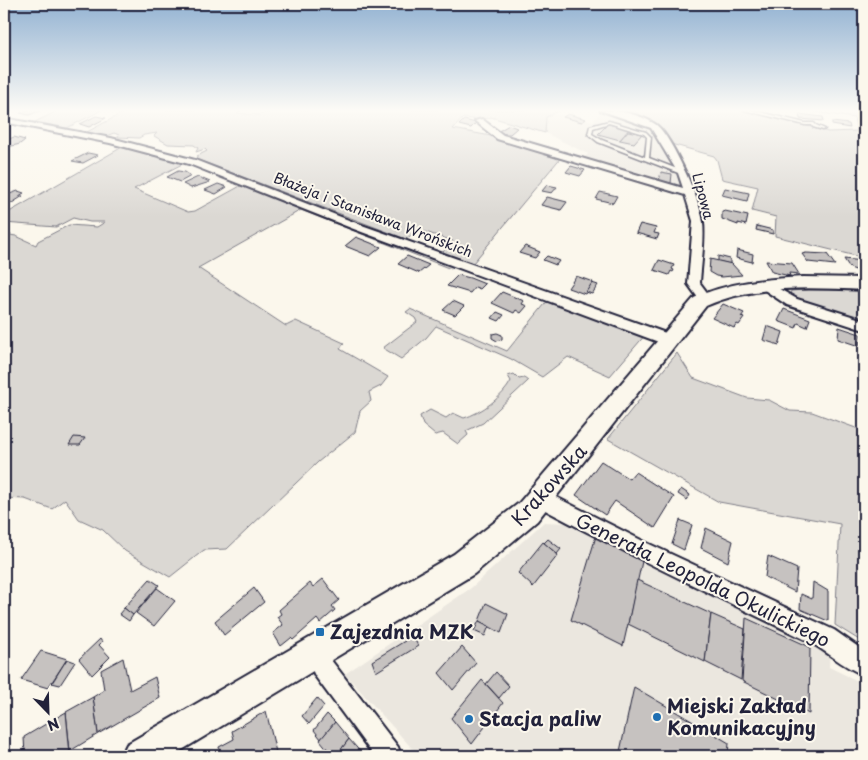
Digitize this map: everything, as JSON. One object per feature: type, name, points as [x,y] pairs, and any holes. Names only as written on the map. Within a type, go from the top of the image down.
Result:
[{"type":"street","name":"Błażeja i Stanisława Wrońskich","points":[[128,145],[192,162],[363,229],[668,340]]},
{"type":"street","points":[[529,145],[689,193]]},
{"type":"street","name":"Lipowa","points":[[666,145],[683,173],[698,221],[694,284],[706,299]]},
{"type":"street","name":"Krakowska","points":[[139,756],[274,685],[316,652],[482,551],[509,530],[542,498],[691,311],[706,299],[721,293],[767,286],[810,283],[864,284]]},
{"type":"street","points":[[767,286],[792,302],[864,325]]},
{"type":"street","name":"Generała Leopolda Okulickiego","points":[[542,498],[638,549],[826,638],[864,664]]},
{"type":"street","points":[[316,652],[323,668],[389,756]]},
{"type":"lane","points":[[613,145],[683,173]]},
{"type":"lane","points":[[647,159],[648,145]]},
{"type":"shaded area","points":[[195,145],[525,145],[562,156],[473,263],[443,252],[453,241],[419,230],[406,239],[196,159],[197,156],[207,151],[205,149],[196,152],[198,148]]},
{"type":"shaded area","points":[[571,145],[664,145],[678,169],[682,188],[625,174],[582,159],[588,154]]},
{"type":"shaded area","points":[[676,145],[864,145],[864,258],[775,236],[776,217],[752,211],[758,187],[722,179],[717,160],[714,156]]},
{"type":"shaded area","points":[[124,146],[186,162],[134,189],[188,212],[195,211],[244,184],[457,264],[451,269],[301,210],[198,268],[286,326],[296,321],[344,343],[340,349],[388,377],[381,386],[369,392],[371,401],[360,411],[355,432],[318,462],[227,549],[204,550],[170,577],[125,551],[103,530],[79,519],[65,499],[52,509],[25,499],[4,498],[4,234],[16,236],[36,245],[38,241],[69,225],[97,227],[105,222],[90,222],[73,218],[56,227],[4,223],[4,215]]},
{"type":"shaded area","points":[[816,289],[864,290],[864,321],[799,300],[790,294],[791,291]]},
{"type":"shaded area","points":[[549,299],[646,334],[610,376],[568,357],[542,377],[511,359],[436,326],[426,338],[401,359],[383,348],[417,322],[415,318],[406,312],[410,309],[507,351]]},
{"type":"shaded area","points":[[677,353],[693,378],[747,398],[769,400],[790,411],[812,412],[864,431],[864,643],[835,625],[840,524],[719,502],[608,439]]},
{"type":"shaded area","points":[[514,374],[519,379],[524,378],[528,381],[483,423],[466,431],[468,435],[458,444],[443,433],[435,435],[423,425],[420,416],[430,410],[446,418],[453,413],[464,418],[477,412],[491,404],[503,393],[511,381],[508,376]]},
{"type":"shaded area","points":[[544,522],[567,523],[643,556],[830,648],[829,667],[864,684],[864,756],[419,756],[345,674],[471,588]]},
{"type":"building","points":[[88,153],[98,155],[83,163],[72,161]]},
{"type":"building","points":[[571,166],[585,170],[580,176],[566,172]]},
{"type":"building","points":[[178,171],[185,172],[191,176],[180,182],[167,177]]},
{"type":"building","points":[[661,172],[672,174],[671,183],[659,181]]},
{"type":"building","points":[[198,177],[210,182],[191,188],[183,184]]},
{"type":"building","points":[[218,184],[227,187],[216,194],[205,190]]},
{"type":"building","points":[[547,185],[557,187],[552,193],[542,191]]},
{"type":"building","points":[[725,188],[749,193],[747,201],[722,195]]},
{"type":"building","points":[[18,191],[24,193],[19,196],[23,196],[12,203],[4,202],[4,196]]},
{"type":"building","points":[[600,192],[617,196],[613,203],[596,199]]},
{"type":"building","points":[[547,197],[567,202],[561,210],[541,205]]},
{"type":"building","points":[[722,212],[748,216],[746,225],[738,223],[738,225],[722,219]]},
{"type":"building","points":[[640,224],[656,228],[654,233],[659,234],[657,239],[636,233]]},
{"type":"building","points":[[757,226],[773,230],[773,234],[756,230]]},
{"type":"building","points":[[356,237],[381,247],[370,256],[345,246]]},
{"type":"building","points":[[525,246],[540,252],[535,258],[519,253]]},
{"type":"building","points":[[737,250],[753,254],[752,262],[736,258]]},
{"type":"building","points":[[802,254],[827,254],[835,265],[808,262]]},
{"type":"building","points":[[407,256],[429,265],[419,273],[398,264]]},
{"type":"building","points":[[547,256],[559,261],[556,265],[543,260]]},
{"type":"building","points":[[718,256],[730,259],[730,264],[718,261]]},
{"type":"building","points":[[710,259],[732,264],[742,275],[716,276],[709,272]]},
{"type":"building","points":[[844,259],[864,261],[864,273],[850,268]]},
{"type":"building","points":[[659,260],[674,265],[673,272],[671,271],[669,275],[654,270]]},
{"type":"building","points":[[766,261],[792,263],[799,274],[789,273],[790,276],[772,272]]},
{"type":"building","points":[[458,275],[485,284],[480,289],[475,287],[470,293],[447,286]]},
{"type":"building","points":[[576,276],[593,282],[585,294],[568,288]]},
{"type":"building","points":[[592,283],[598,285],[592,294],[586,292]]},
{"type":"building","points":[[502,292],[524,301],[522,304],[527,306],[521,313],[516,310],[514,313],[492,303]]},
{"type":"building","points":[[453,301],[464,306],[455,315],[443,310]]},
{"type":"building","points":[[723,304],[744,313],[741,317],[744,318],[734,328],[712,318]]},
{"type":"building","points":[[784,309],[810,319],[807,327],[798,323],[796,328],[778,321]]},
{"type":"building","points":[[497,312],[504,315],[499,321],[492,318]]},
{"type":"building","points":[[767,326],[783,332],[779,345],[763,340]]},
{"type":"building","points":[[839,327],[860,334],[859,346],[838,339]]},
{"type":"building","points":[[492,334],[502,335],[502,339],[497,341],[492,338]]},
{"type":"building","points":[[74,437],[85,438],[80,445],[69,445]]},
{"type":"building","points":[[601,461],[629,479],[635,472],[674,497],[655,528],[615,501],[605,515],[576,495]]},
{"type":"building","points":[[681,489],[690,495],[687,500],[678,494]]},
{"type":"building","points":[[680,520],[692,525],[684,550],[672,544]]},
{"type":"building","points":[[706,528],[733,541],[728,562],[701,548]]},
{"type":"building","points":[[596,536],[643,557],[623,646],[571,620]]},
{"type":"building","points":[[548,539],[561,549],[557,554],[544,543]]},
{"type":"building","points":[[543,542],[558,555],[533,587],[518,573]]},
{"type":"building","points":[[768,556],[797,569],[795,592],[765,577]]},
{"type":"building","points":[[150,579],[159,585],[133,615],[124,608]]},
{"type":"building","points":[[323,579],[339,600],[332,606],[335,610],[320,623],[317,619],[293,640],[291,638],[281,646],[273,633],[283,625],[277,617],[281,614],[279,610],[310,583],[313,587]]},
{"type":"building","points":[[637,580],[711,614],[705,662],[628,624]]},
{"type":"building","points":[[813,582],[828,591],[828,621],[800,609],[801,594],[812,599]]},
{"type":"building","points":[[157,588],[175,601],[154,626],[136,613]]},
{"type":"building","points":[[254,588],[264,602],[224,635],[215,621]]},
{"type":"building","points":[[486,603],[508,614],[501,633],[479,621]]},
{"type":"building","points":[[124,608],[133,615],[129,621],[119,614]]},
{"type":"building","points":[[711,614],[745,629],[741,680],[705,662]]},
{"type":"building","points":[[746,618],[810,647],[809,714],[742,681]]},
{"type":"building","points":[[479,621],[489,626],[485,636],[474,631]]},
{"type":"building","points":[[413,636],[418,646],[376,672],[372,661]]},
{"type":"building","points":[[100,639],[102,642],[99,645],[110,657],[92,675],[79,659]]},
{"type":"building","points":[[462,647],[476,663],[453,690],[439,673]]},
{"type":"building","points":[[41,651],[67,659],[48,688],[21,680]]},
{"type":"building","points":[[123,658],[130,690],[155,677],[160,698],[98,734],[93,697],[104,690],[101,670]]},
{"type":"building","points":[[67,659],[75,662],[60,685],[52,683]]},
{"type":"building","points":[[496,672],[509,686],[499,698],[486,684]]},
{"type":"building","points":[[482,680],[503,703],[472,744],[451,718]]},
{"type":"building","name":"Miejski Zakład Komunikacyjny","points":[[634,687],[729,743],[728,756],[619,756]]},
{"type":"building","points":[[93,697],[98,734],[70,751],[66,712]]},
{"type":"building","points":[[317,698],[324,706],[309,724],[302,716]]},
{"type":"building","points":[[266,711],[277,756],[221,756],[219,747],[234,739],[232,731]]},
{"type":"building","points":[[66,712],[70,754],[66,756],[25,756],[24,737]]},
{"type":"building","points":[[327,714],[335,722],[321,739],[314,730]]},
{"type":"building","points":[[335,722],[349,739],[336,756],[333,756],[320,740]]},
{"type":"building","points":[[349,739],[364,756],[336,756]]},
{"type":"place","name":"Zajezdnia MZK","points":[[320,632]]},
{"type":"place","name":"Miejski Zakład Komunikacyjny","points":[[657,717]]},
{"type":"place","name":"Stacja paliw","points":[[469,719]]}]
